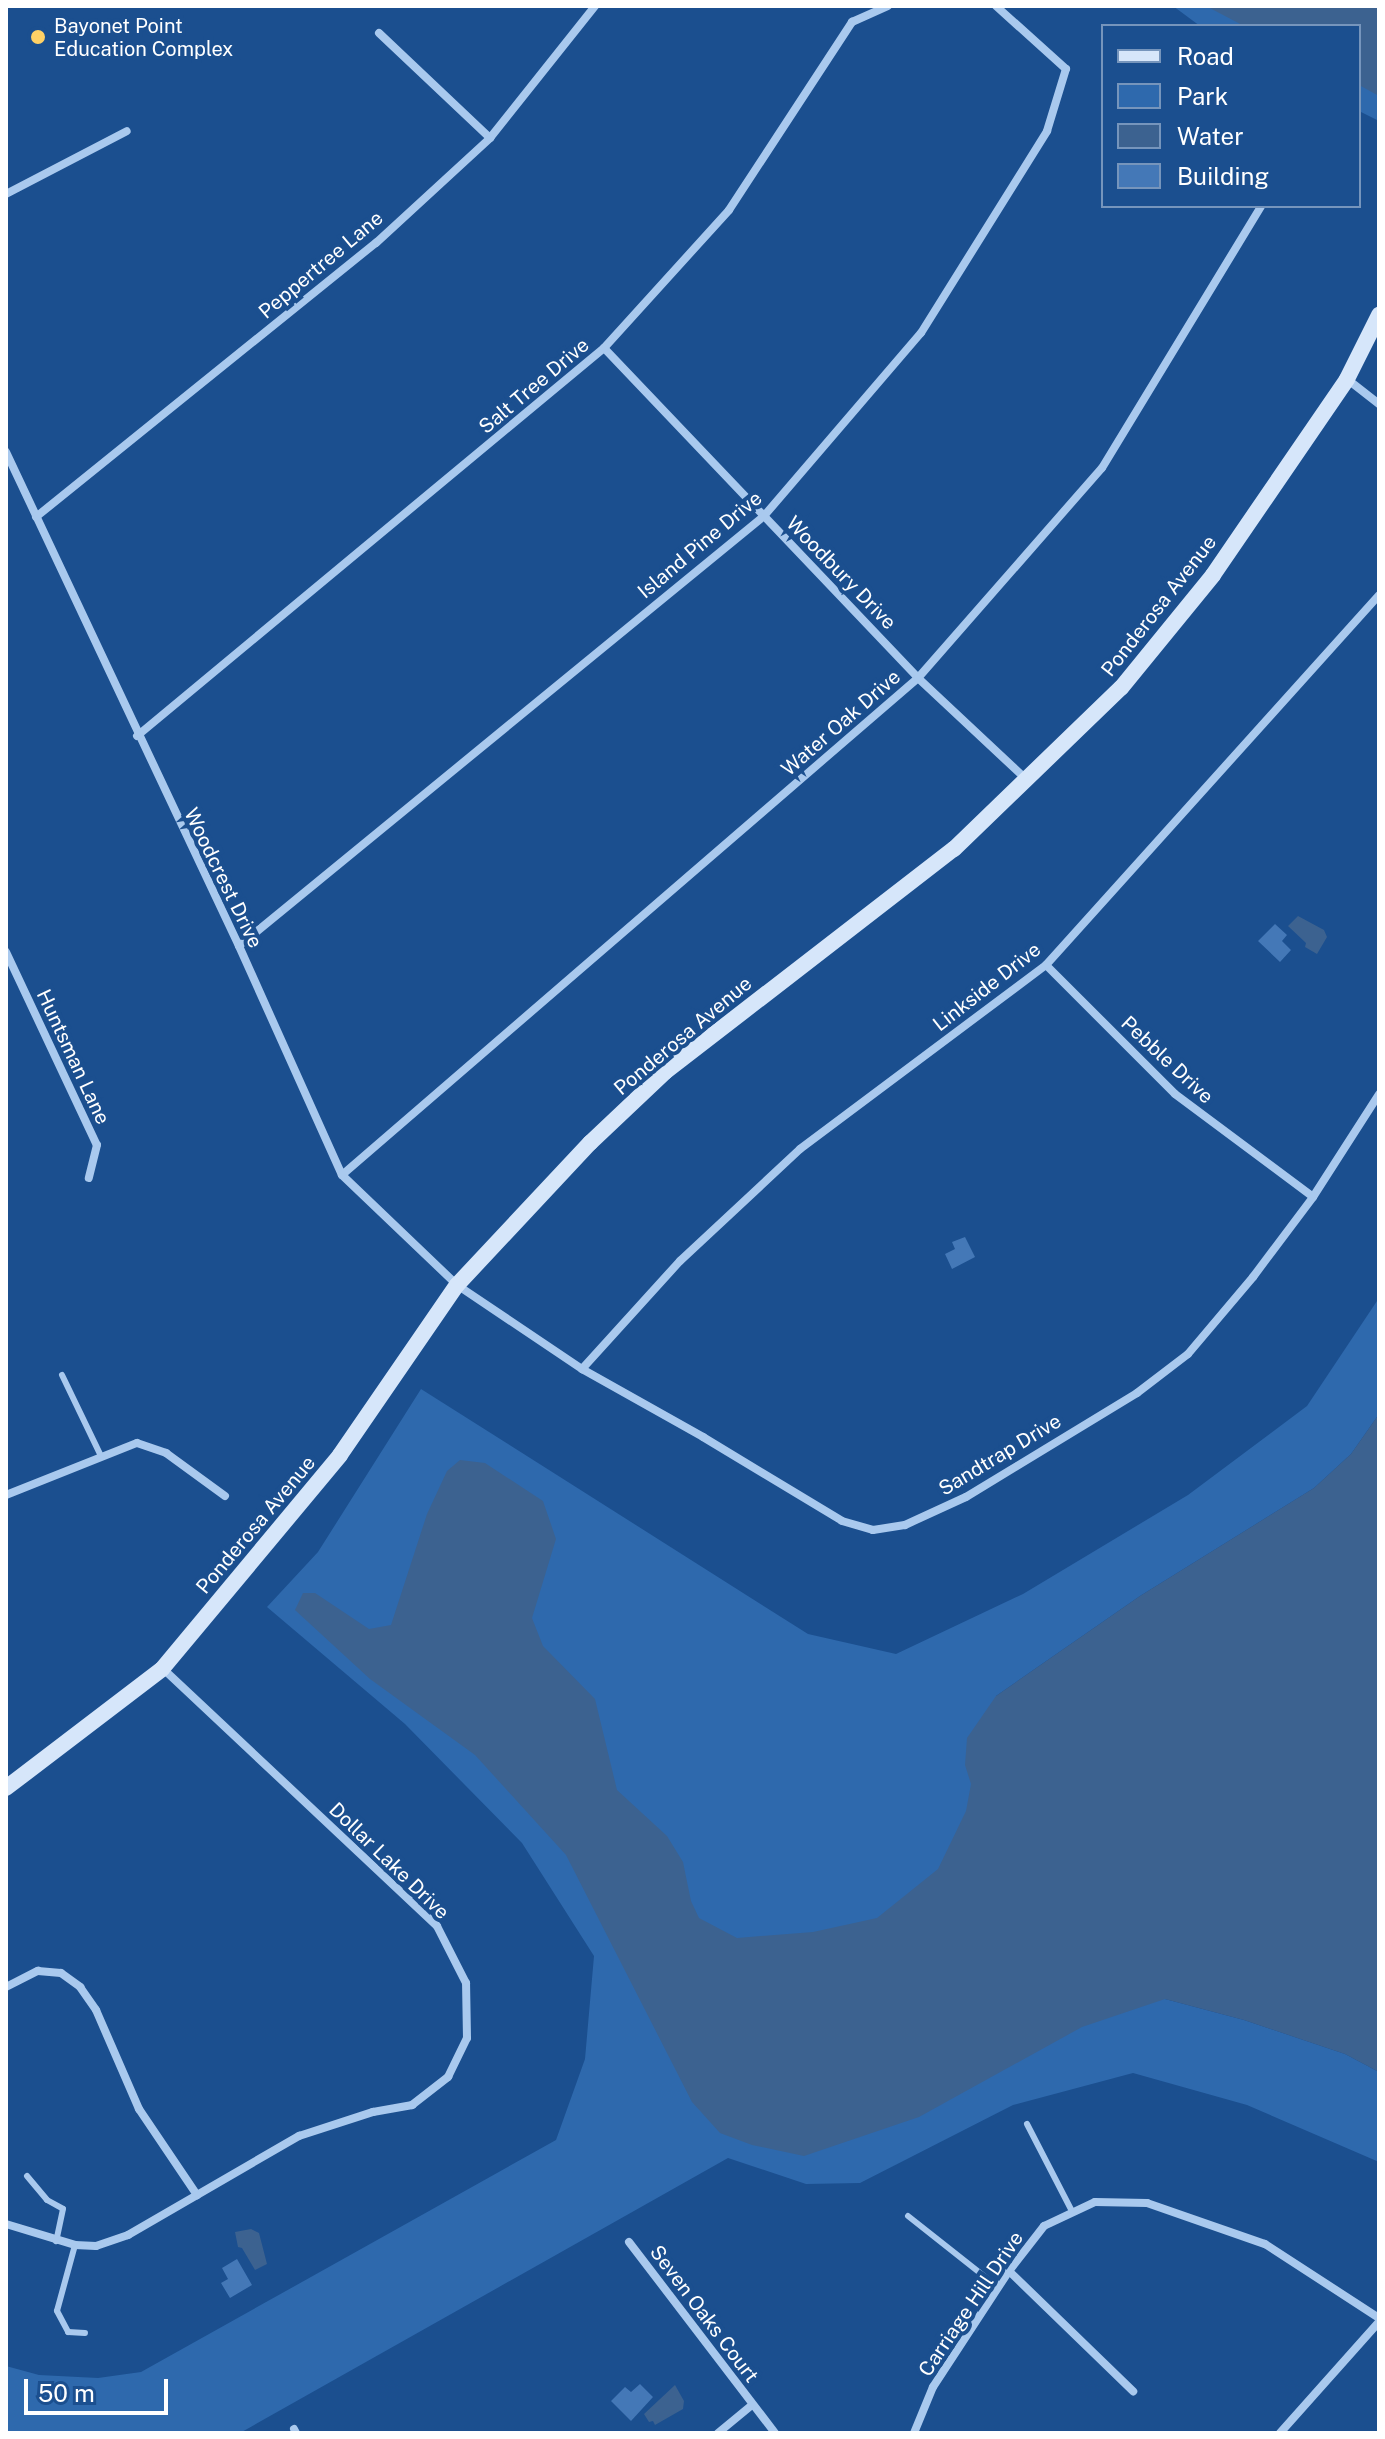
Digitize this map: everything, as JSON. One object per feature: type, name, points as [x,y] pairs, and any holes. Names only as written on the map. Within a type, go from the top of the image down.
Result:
[{"type":"street","name":"Peppertree Lane","points":[[36,517],[376,243],[490,138],[595,6]]},
{"type":"street","name":"Salt Tree Drive","points":[[137,736],[604,348],[729,210],[852,22],[888,6]]},
{"type":"street","name":"Island Pine Drive","points":[[239,946],[764,516],[921,333],[1047,131],[1066,69],[996,6]]},
{"type":"street","points":[[379,33],[490,138]]},
{"type":"street","points":[[6,194],[127,131]]},
{"type":"street","name":"Water Oak Drive","points":[[342,1175],[918,678],[1102,468],[1260,208]]},
{"type":"street","name":"Ponderosa Avenue","points":[[6,1788],[162,1669],[340,1455],[457,1285],[590,1143],[665,1072],[954,849],[1121,688],[1213,575],[1347,379],[1379,315]]},
{"type":"street","name":"Woodbury Drive","points":[[604,348],[918,678],[1027,780]]},
{"type":"street","points":[[1347,379],[1379,404]]},
{"type":"street","name":"Woodcrest Drive","points":[[6,452],[137,736],[239,946],[342,1175],[457,1285]]},
{"type":"street","name":"Linkside Drive","points":[[582,1369],[680,1261],[800,1149],[1046,965],[1379,595]]},
{"type":"street","name":"Huntsman Lane","points":[[6,952],[97,1145],[89,1178]]},
{"type":"street","name":"Pebble Drive","points":[[1046,965],[1175,1094],[1313,1197]]},
{"type":"street","name":"Sandtrap Drive","points":[[457,1285],[582,1369],[842,1521],[873,1530],[905,1525],[966,1497],[1137,1393],[1188,1354],[1253,1277],[1313,1197],[1379,1094]]},
{"type":"street","points":[[6,1495],[129,1444],[156,1447],[225,1496]]},
{"type":"street","name":"Dollar Lake Drive","points":[[6,2224],[75,2245],[96,2246],[128,2235],[299,2136],[373,2112],[412,2105],[448,2077],[467,2038],[466,1983],[437,1926],[162,1669]]},
{"type":"street","points":[[6,1987],[38,1971],[61,1973],[80,1987],[96,2010],[139,2109],[197,2195]]},
{"type":"street","name":"Carriage Hill Drive","points":[[914,2433],[933,2387],[1009,2271],[1044,2226],[1095,2202],[1147,2203],[1265,2244],[1379,2320]]},
{"type":"street","name":"Seven Oaks Court","points":[[629,2242],[775,2433]]},
{"type":"street","points":[[1009,2271],[1133,2391]]},
{"type":"street","points":[[1280,2433],[1379,2320]]},
{"type":"street","name":"Seven Oaks Court","points":[[718,2433],[752,2405]]},
{"type":"lane","points":[[62,1375],[101,1456]]},
{"type":"lane","points":[[1027,2124],[1072,2211]]},
{"type":"lane","points":[[27,2176],[47,2200],[63,2209],[56,2241]]},
{"type":"lane","points":[[908,2216],[998,2287]]},
{"type":"lane","points":[[75,2245],[57,2311],[68,2332],[85,2333]]},
{"type":"green space","points":[[1173,6],[1379,6],[1379,121],[1361,112],[1361,24],[1197,24]]},
{"type":"green space","points":[[1379,1298],[1379,1414],[1351,1454],[1314,1488],[1140,1596],[996,1696],[1165,1999],[1244,2020],[1345,2054],[1379,2072],[1379,2162],[1247,2105],[1133,2073],[1013,2105],[860,2183],[806,2184],[728,2158],[240,2433],[6,2433],[6,2366],[39,2375],[98,2378],[141,2372],[556,2140],[585,2059],[594,1956],[522,1843],[405,1724],[267,1607],[318,1552],[421,1389],[808,1634],[896,1654],[1023,1594],[1188,1495],[1307,1406]]},
{"type":"water","points":[[1206,6],[1379,6],[1379,96],[1361,86],[1361,24],[1240,24]]},
{"type":"water","points":[[1298,916],[1324,930],[1327,937],[1317,954],[1305,947],[1306,943],[1288,926]]},
{"type":"water","points":[[1379,1414],[1379,2072],[1345,2054],[1244,2020],[1165,1999],[1082,2027],[919,2117],[804,2156],[752,2145],[720,2133],[692,2102],[566,1855],[475,1755],[370,1679],[295,1610],[303,1593],[315,1593],[369,1629],[391,1625],[427,1514],[447,1471],[460,1460],[485,1463],[543,1501],[556,1539],[532,1618],[543,1646],[595,1699],[617,1790],[667,1836],[683,1862],[691,1901],[699,1918],[737,1938],[813,1932],[877,1918],[938,1869],[966,1811],[971,1784],[965,1765],[967,1738],[996,1696],[1140,1596],[1314,1488],[1351,1454]]},
{"type":"water","points":[[251,2229],[259,2233],[267,2264],[255,2270],[242,2248],[238,2247],[235,2232]]},
{"type":"water","points":[[675,2385],[684,2401],[683,2409],[655,2425],[653,2421],[649,2422],[644,2414]]},
{"type":"building","points":[[1275,924],[1287,935],[1282,941],[1291,950],[1280,962],[1258,941]]},
{"type":"building","points":[[965,1237],[975,1257],[952,1269],[945,1254],[955,1249],[952,1242]]},
{"type":"building","points":[[237,2259],[252,2285],[230,2298],[221,2283],[228,2279],[222,2268]]},
{"type":"building","points":[[640,2384],[653,2397],[631,2421],[611,2401],[625,2387],[631,2392]]},
{"type":"place","name":"Bayonet Point Education Complex","points":[[38,37]]}]
